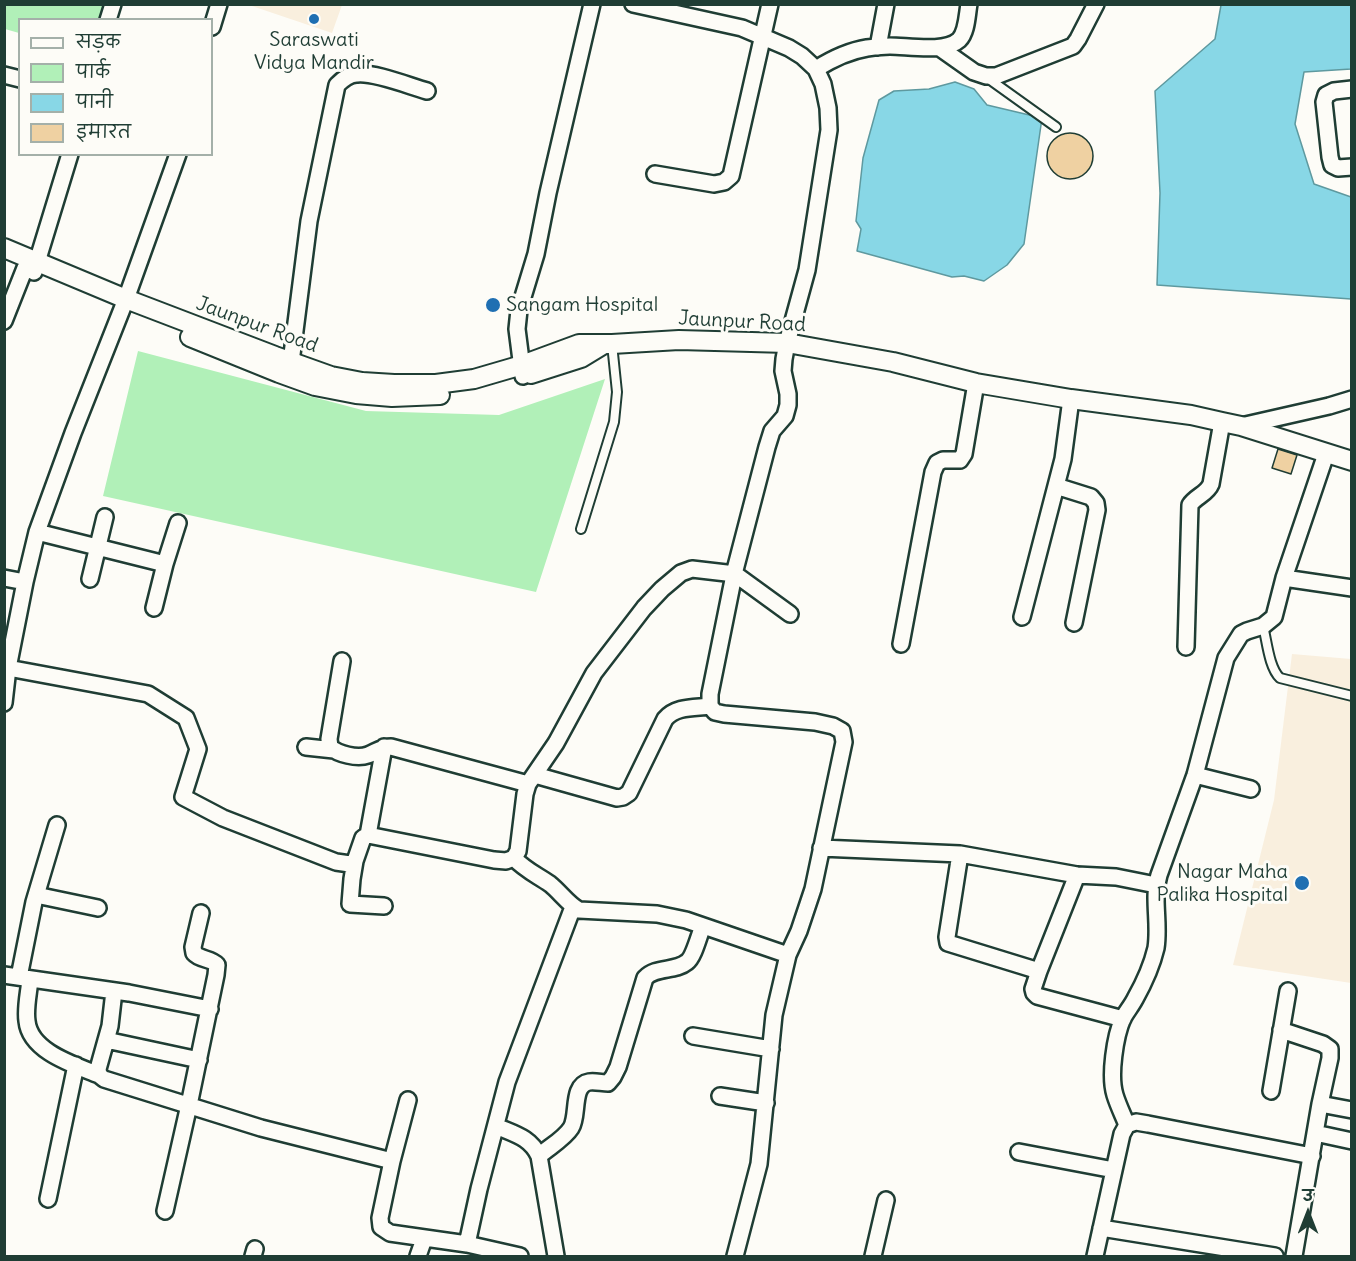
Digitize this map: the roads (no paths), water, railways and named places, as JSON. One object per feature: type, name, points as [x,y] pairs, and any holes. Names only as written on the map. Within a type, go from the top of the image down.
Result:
[{"type":"street","points":[[213,24],[219,4]]},
{"type":"street","points":[[522,371],[517,329],[519,310],[536,254],[592,4]]},
{"type":"street","points":[[633,4],[742,28],[789,48],[816,69],[824,84],[828,108],[829,130],[807,270],[787,343],[783,371],[788,405],[784,416],[772,431],[767,447],[735,574],[713,677],[710,706],[715,712],[724,714],[815,722],[833,726],[842,732],[844,742],[810,901],[788,955],[774,1015],[759,1164],[735,1257]]},
{"type":"street","points":[[655,174],[714,184],[724,182],[731,176],[770,4]]},
{"type":"street","points":[[878,47],[886,4]]},
{"type":"street","points":[[816,69],[841,54],[865,48],[888,46],[940,48],[952,45],[960,39],[966,24],[969,4]]},
{"type":"street","points":[[940,48],[974,72],[996,76],[1073,46],[1096,4]]},
{"type":"street","points":[[291,362],[309,220],[337,86],[344,78],[356,74],[371,75],[428,91]]},
{"type":"street","points":[[1352,89],[1334,91],[1326,95],[1324,102],[1332,165],[1338,168],[1352,167]]},
{"type":"street","points":[[4,321],[32,268],[69,156]]},
{"type":"street","points":[[4,703],[8,668],[37,532],[69,442],[124,304],[177,156]]},
{"type":"street","points":[[4,248],[32,268]]},
{"type":"street","points":[[4,260],[32,268],[124,304],[288,376],[315,386],[356,394],[392,397],[482,390],[522,371],[581,358],[608,344]]},
{"type":"street","name":"Jaunpur Road","points":[[124,304],[331,376],[362,382],[394,384],[456,382],[522,371]]},
{"type":"street","name":"Jaunpur Road","points":[[608,344],[679,340],[787,343],[893,362],[976,383],[1222,422],[1352,461]]},
{"type":"street","points":[[901,644],[933,472],[937,463],[943,460],[960,460],[963,454],[976,383]]},
{"type":"street","points":[[1022,617],[1067,442],[1071,399]]},
{"type":"street","points":[[1241,426],[1352,399]]},
{"type":"street","points":[[1186,647],[1190,505],[1209,489],[1211,484],[1222,422]]},
{"type":"street","points":[[1127,1125],[1114,1093],[1113,1065],[1116,1042],[1123,1019],[1148,973],[1156,947],[1158,929],[1156,885],[1164,856],[1195,774],[1226,658],[1241,634],[1263,626],[1274,617],[1284,578],[1326,454]]},
{"type":"street","points":[[1056,486],[1091,497],[1096,503],[1097,510],[1074,623]]},
{"type":"street","points":[[90,579],[105,517]]},
{"type":"street","points":[[154,608],[178,523]]},
{"type":"street","points":[[37,532],[165,564]]},
{"type":"street","points":[[384,906],[350,904],[355,861],[363,838],[368,835],[494,860],[506,861],[514,858],[518,851],[525,794],[594,673],[644,608],[681,573],[692,569],[735,574],[790,614]]},
{"type":"street","points":[[4,578],[25,582]]},
{"type":"street","points":[[1284,578],[1352,588]]},
{"type":"street","points":[[334,750],[330,747],[329,739],[342,661]]},
{"type":"street","points":[[8,668],[148,694],[186,718],[198,749],[183,797],[223,818],[336,862],[350,864],[355,861]]},
{"type":"street","points":[[306,747],[363,756],[384,747],[391,747],[617,798],[629,793],[670,713],[710,706]]},
{"type":"street","points":[[368,835],[384,747]]},
{"type":"street","points":[[1195,774],[1251,789]]},
{"type":"street","points":[[57,825],[36,895],[18,977],[32,1036],[41,1046],[51,1054],[104,1079],[261,1128],[392,1161]]},
{"type":"street","points":[[821,848],[960,854],[1077,875],[1116,877],[1156,885]]},
{"type":"street","points":[[960,854],[948,943],[1040,971]]},
{"type":"street","points":[[514,858],[523,868],[548,883],[579,910],[657,914],[686,920],[788,955]]},
{"type":"street","points":[[1077,875],[1040,971],[1034,993],[1037,996],[1123,1019]]},
{"type":"street","points":[[36,895],[98,908]]},
{"type":"street","points":[[467,1244],[507,1082],[573,907]]},
{"type":"street","points":[[165,1210],[210,1009],[217,965],[197,957],[194,953],[193,948],[201,913]]},
{"type":"street","points":[[539,1155],[571,1127],[577,1093],[581,1086],[588,1082],[608,1083],[613,1077],[645,978],[650,972],[686,963],[703,926]]},
{"type":"street","points":[[18,977],[114,991],[210,1009]]},
{"type":"street","points":[[99,1075],[98,1069],[110,1026],[114,991]]},
{"type":"street","points":[[1271,1091],[1288,991]]},
{"type":"street","points":[[1281,1030],[1323,1044],[1330,1049],[1294,1257]]},
{"type":"street","points":[[693,1036],[771,1049]]},
{"type":"street","points":[[106,1040],[199,1060]]},
{"type":"street","points":[[48,1198],[76,1065]]},
{"type":"street","points":[[720,1096],[766,1102]]},
{"type":"street","points":[[408,1100],[392,1161],[380,1218],[381,1227],[390,1233],[467,1244],[520,1257]]},
{"type":"street","points":[[1320,1104],[1352,1110]]},
{"type":"street","points":[[1095,1257],[1122,1134],[1127,1125],[1136,1122],[1148,1124],[1312,1156]]},
{"type":"street","points":[[496,1126],[527,1140],[539,1155],[556,1257]]},
{"type":"street","points":[[1315,1133],[1352,1141]]},
{"type":"street","points":[[1019,1152],[1114,1170]]},
{"type":"street","points":[[873,1257],[886,1200]]},
{"type":"street","points":[[1101,1228],[1275,1257]]},
{"type":"street","points":[[418,1257],[424,1239]]},
{"type":"lane","points":[[986,76],[1056,127]]},
{"type":"lane","points":[[581,529],[614,422],[617,392],[608,344]]},
{"type":"lane","points":[[1263,626],[1275,673],[1280,678],[1352,696]]},
{"type":"water","points":[[1221,5],[1351,5],[1351,69],[1304,72],[1295,124],[1314,184],[1351,197],[1351,299],[1157,285],[1160,193],[1155,91],[1215,39]]},
{"type":"water","points":[[955,82],[974,89],[987,105],[1042,118],[1024,244],[1007,265],[984,281],[964,276],[952,277],[857,251],[861,229],[856,221],[863,158],[879,100],[894,91],[929,89]]},
{"type":"place","name":"Saraswati Vidya Mandir","points":[[314,19]]},
{"type":"place","name":"Sangam Hospital","points":[[493,305]]},
{"type":"place","name":"Nagar Maha Palika Hospital","points":[[1302,883]]}]
